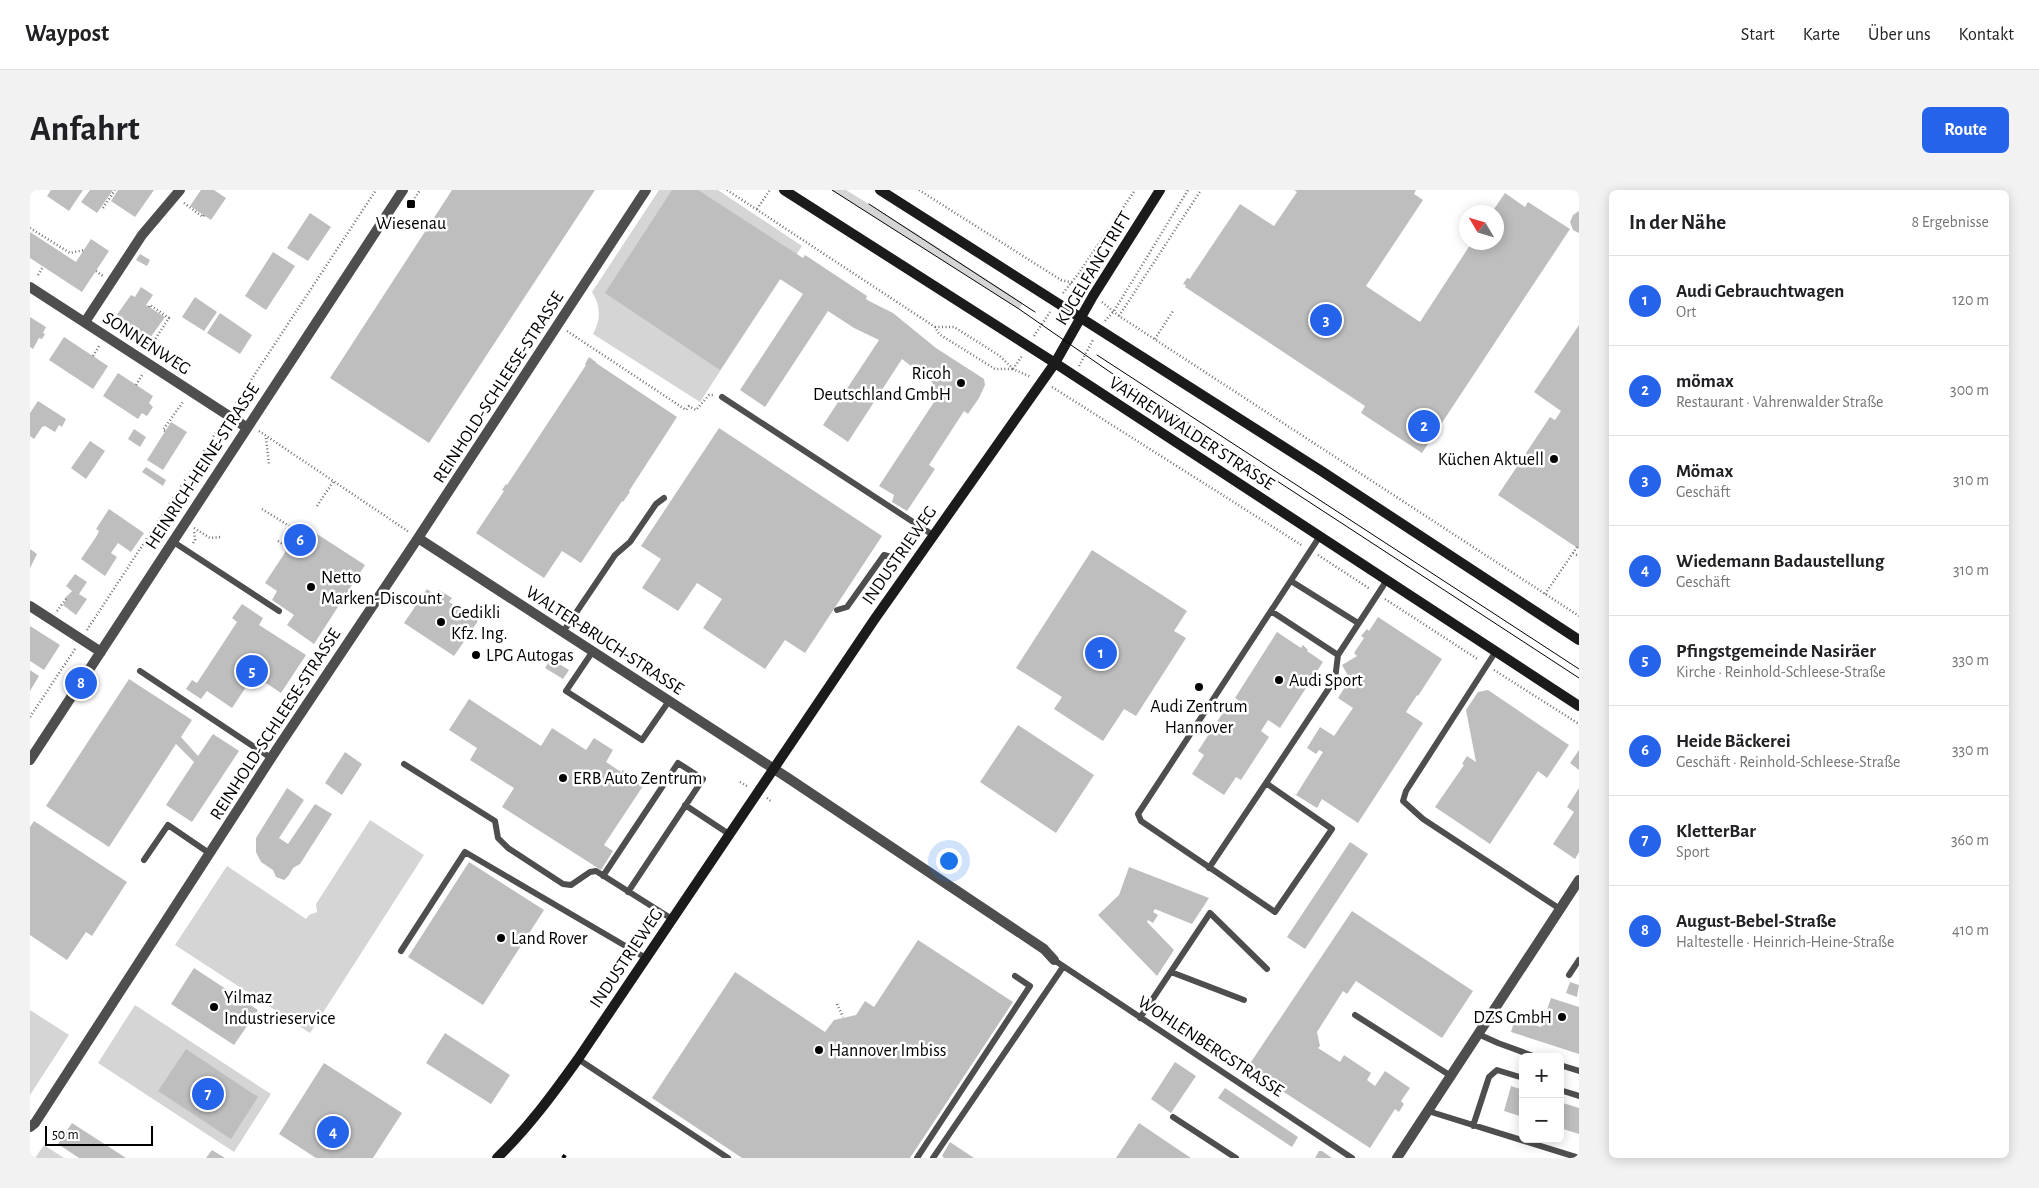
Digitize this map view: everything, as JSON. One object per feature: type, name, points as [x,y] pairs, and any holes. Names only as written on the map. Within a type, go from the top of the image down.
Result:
[{"type":"main road","name":"VAHRENWALDER STRASSE","points":[[784,190],[1055,363],[1579,706]]},
{"type":"main road","name":"VAHRENWALDER STRASSE","points":[[880,190],[1056,304],[1098,328],[1579,640]]},
{"type":"main road","name":"KUGELFANGTRIFT","points":[[1055,363],[1080,317],[1160,190]]},
{"type":"main road","name":"INDUSTRIEWEG","points":[[497,1158],[512,1144],[548,1100],[578,1059],[773,768],[1055,363]]},
{"type":"street","points":[[85,322],[142,235],[180,190]]},
{"type":"street","name":"HEINRICH-HEINE-STRASSE","points":[[30,760],[246,427],[403,190]]},
{"type":"street","name":"REINHOLD-SCHLEESE-STRASSE","points":[[30,1127],[646,190]]},
{"type":"street","name":"SONNENWEG","points":[[30,287],[246,427]]},
{"type":"street","name":"WALTER-BRUCH-STRASSE","points":[[418,538],[773,768]]},
{"type":"street","points":[[30,606],[101,652]]},
{"type":"street","points":[[773,768],[1044,949],[1054,960]]},
{"type":"street","points":[[1397,1158],[1579,880]]},
{"type":"lane","points":[[722,397],[934,535]]},
{"type":"lane","points":[[563,632],[615,555],[630,542],[656,504],[664,498]]},
{"type":"lane","points":[[1266,783],[1332,829],[1276,912],[1141,821],[1138,814],[1320,536]]},
{"type":"lane","points":[[172,541],[279,611]]},
{"type":"lane","points":[[838,610],[847,607],[884,555],[891,557]]},
{"type":"lane","points":[[1209,868],[1335,679],[1338,655],[1387,580]]},
{"type":"lane","points":[[1291,581],[1358,623]]},
{"type":"lane","points":[[1271,611],[1338,655]]},
{"type":"lane","points":[[593,651],[566,691],[642,740],[669,700]]},
{"type":"lane","points":[[1496,651],[1406,791],[1403,800],[1423,819],[1560,909]]},
{"type":"lane","points":[[140,671],[271,758]]},
{"type":"lane","points":[[603,876],[678,763],[703,779],[628,892]]},
{"type":"lane","points":[[404,764],[495,821],[498,838],[508,848],[563,884],[571,885],[590,872],[596,871],[672,919]]},
{"type":"lane","points":[[685,806],[730,834]]},
{"type":"lane","points":[[144,860],[168,825],[209,854]]},
{"type":"lane","points":[[401,951],[465,852],[646,958]]},
{"type":"lane","points":[[1140,1018],[1210,913],[1267,969]]},
{"type":"lane","name":"WOHLENBERGSTRASSE","points":[[1054,960],[1352,1158]]},
{"type":"lane","points":[[1569,975],[1579,960]]},
{"type":"lane","points":[[933,1158],[1063,967]]},
{"type":"lane","points":[[1171,972],[1244,1000]]},
{"type":"lane","points":[[918,1158],[1030,986],[1015,976]]},
{"type":"lane","points":[[1355,1015],[1451,1076]]},
{"type":"lane","points":[[1478,1034],[1525,1053]]},
{"type":"lane","points":[[578,1059],[728,1158]]},
{"type":"lane","points":[[1564,1066],[1579,1071]]},
{"type":"lane","points":[[1473,1126],[1489,1077],[1497,1070],[1519,1077]]},
{"type":"lane","points":[[1564,1091],[1579,1096]]},
{"type":"lane","points":[[1428,1111],[1579,1158]]},
{"type":"lane","points":[[1173,1117],[1236,1158]]},
{"type":"path","points":[[30,717],[376,190]]},
{"type":"path","points":[[727,190],[935,327],[939,334],[995,370],[1013,369]]},
{"type":"path","points":[[757,209],[770,190]]},
{"type":"path","points":[[919,190],[1061,280],[1070,282]]},
{"type":"path","points":[[1013,369],[1070,282],[1082,269],[1135,190]]},
{"type":"path","points":[[1188,190],[1114,311],[1098,328],[1089,350],[1062,392],[1579,724]]},
{"type":"path","points":[[1119,316],[1201,190]]},
{"type":"path","points":[[411,204],[418,191]]},
{"type":"path","points":[[104,206],[114,192]]},
{"type":"path","points":[[181,201],[203,217],[204,215]]},
{"type":"path","points":[[30,228],[70,254],[84,250]]},
{"type":"path","points":[[38,275],[43,266]]},
{"type":"path","points":[[1093,296],[1119,316],[1579,616]]},
{"type":"path","points":[[150,307],[169,318],[150,347]]},
{"type":"path","points":[[1155,339],[1173,311]]},
{"type":"path","points":[[558,325],[686,410],[689,406],[696,410],[709,395],[722,397]]},
{"type":"path","points":[[935,327],[954,327],[1000,356],[1013,369]]},
{"type":"path","points":[[93,356],[99,346]]},
{"type":"path","points":[[136,385],[142,375]]},
{"type":"path","points":[[243,392],[261,405]]},
{"type":"path","points":[[165,431],[163,430],[183,402]]},
{"type":"path","points":[[262,426],[258,432],[266,438],[418,538]]},
{"type":"path","points":[[266,438],[268,464]]},
{"type":"path","points":[[317,506],[333,482]]},
{"type":"path","points":[[262,509],[299,532]]},
{"type":"path","points":[[193,527],[210,538],[221,537]]},
{"type":"path","points":[[278,541],[288,548]]},
{"type":"path","points":[[1545,594],[1576,548],[1579,551]]},
{"type":"path","points":[[1573,552],[1579,556]]},
{"type":"path","points":[[55,614],[66,599]]},
{"type":"path","points":[[838,1004],[843,1018]]},
{"type":"shaded area","points":[[659,190],[718,190],[802,246],[700,402],[593,334],[599,313],[597,302],[592,292]]},
{"type":"shaded area","points":[[832,190],[846,190],[1023,303],[1019,309]]},
{"type":"shaded area","points":[[370,820],[424,855],[310,1033],[175,945],[227,866],[306,919],[309,915],[317,912],[316,904]]},
{"type":"shaded area","points":[[135,1005],[271,1094],[234,1152],[98,1063]]},
{"type":"shaded area","points":[[30,1010],[69,1035],[30,1095]]},
{"type":"shaded area","points":[[44,1145],[64,1158],[35,1158]]},
{"type":"building","points":[[51,190],[83,190],[69,211],[47,196]]},
{"type":"building","points":[[90,190],[113,190],[97,213],[81,202]]},
{"type":"building","points":[[118,190],[154,190],[135,217],[111,201]]},
{"type":"building","points":[[201,190],[214,190],[226,198],[211,220],[190,206]]},
{"type":"building","points":[[452,190],[595,190],[429,443],[330,378]]},
{"type":"building","points":[[672,190],[698,190],[803,258],[805,255],[867,296],[866,299],[893,313],[936,348],[984,379],[985,385],[979,398],[968,414],[964,411],[929,465],[935,469],[907,511],[892,502],[894,495],[879,486],[936,399],[931,396],[929,388],[933,383],[902,359],[848,442],[823,425],[879,340],[854,328],[828,311],[765,407],[740,390],[803,294],[780,279],[720,370],[605,293]]},
{"type":"building","points":[[1294,190],[1416,190],[1414,194],[1423,200],[1366,286],[1420,322],[1467,250],[1504,250],[1504,205],[1497,205],[1505,193],[1525,207],[1528,202],[1570,229],[1422,453],[1361,413],[1365,406],[1183,284],[1187,278],[1190,279],[1240,204],[1274,226],[1297,192]]},
{"type":"building","points":[[1579,211],[1579,233],[1573,230],[1570,222],[1573,215]]},
{"type":"building","points":[[310,213],[331,227],[308,261],[287,248]]},
{"type":"building","points":[[30,232],[76,262],[91,239],[109,251],[82,292],[30,258]]},
{"type":"building","points":[[273,252],[295,266],[266,310],[245,296]]},
{"type":"building","points":[[140,254],[150,260],[147,266],[136,260]]},
{"type":"building","points":[[141,287],[153,295],[146,305],[165,317],[150,338],[116,316],[131,295],[135,297]]},
{"type":"building","points":[[195,297],[217,312],[204,331],[182,317]]},
{"type":"building","points":[[220,313],[252,335],[240,354],[207,333]]},
{"type":"building","points":[[30,317],[46,327],[43,333],[45,334],[42,339],[39,338],[33,349],[30,347]]},
{"type":"building","name":"Küchen Aktuell","points":[[1579,325],[1579,549],[1498,495],[1550,417],[1555,420],[1561,411],[1534,392]]},
{"type":"building","points":[[64,337],[108,366],[93,389],[49,360]]},
{"type":"building","points":[[589,357],[677,417],[630,492],[581,563],[562,551],[544,578],[476,533],[504,491],[502,490],[586,365]]},
{"type":"building","points":[[118,373],[153,396],[149,403],[153,407],[147,416],[142,413],[138,419],[103,396]]},
{"type":"building","points":[[38,401],[66,419],[62,427],[59,425],[55,432],[45,426],[42,427],[34,439],[30,436],[30,413]]},
{"type":"building","points":[[171,422],[187,432],[163,470],[147,460]]},
{"type":"building","points":[[719,428],[882,536],[805,653],[785,640],[765,669],[703,628],[722,599],[697,583],[678,611],[642,588],[661,559],[641,546]]},
{"type":"building","points":[[134,429],[146,437],[140,447],[128,439]]},
{"type":"building","points":[[90,441],[105,451],[86,479],[71,468]]},
{"type":"building","points":[[146,467],[166,480],[163,486],[142,472]]},
{"type":"building","points":[[109,509],[144,533],[131,552],[118,543],[111,553],[117,557],[105,576],[81,559],[96,537],[99,531],[96,529]]},
{"type":"building","name":"Netto Marken-Discount","points":[[303,525],[365,565],[314,644],[287,625],[294,615],[272,600],[277,591],[265,583]]},
{"type":"building","points":[[30,549],[37,554],[30,568]]},
{"type":"building","points":[[1092,550],[1187,611],[1174,631],[1186,638],[1136,716],[1124,709],[1103,741],[1054,709],[1062,697],[1016,668]]},
{"type":"building","points":[[75,574],[87,582],[79,594],[87,599],[76,615],[63,605],[66,600],[65,598],[72,591],[66,586]]},
{"type":"building","name":"Gedikli Kfz. Ing.","points":[[427,589],[435,595],[439,590],[452,598],[449,602],[478,621],[454,656],[404,623]]},
{"type":"building","points":[[242,604],[263,618],[259,625],[306,655],[281,693],[254,675],[232,708],[207,691],[201,699],[186,689],[192,680],[197,683],[237,622],[232,618]]},
{"type":"building","points":[[1378,617],[1442,659],[1406,712],[1423,723],[1358,823],[1322,799],[1317,808],[1296,795],[1323,752],[1319,750],[1316,754],[1307,748],[1320,727],[1334,736],[1353,708],[1338,698],[1350,679],[1342,665],[1357,656],[1354,653],[1364,638],[1361,636],[1367,629],[1369,631]]},
{"type":"building","points":[[30,626],[60,645],[44,670],[30,661]]},
{"type":"building","points":[[1277,632],[1301,648],[1303,645],[1307,651],[1323,662],[1280,728],[1268,720],[1261,731],[1269,737],[1241,780],[1236,777],[1224,795],[1192,774],[1204,755],[1198,751],[1226,708],[1231,712],[1238,700],[1235,698]]},
{"type":"building","points":[[551,659],[569,670],[563,679],[545,668]]},
{"type":"building","points":[[30,670],[39,676],[30,691]]},
{"type":"building","points":[[129,679],[192,720],[181,737],[198,756],[213,734],[239,751],[192,822],[166,805],[194,762],[176,744],[109,847],[46,806]]},
{"type":"building","points":[[1488,690],[1569,745],[1547,778],[1538,771],[1490,844],[1435,807],[1464,765],[1462,764],[1467,756],[1476,762],[1466,710],[1478,692]]},
{"type":"building","points":[[469,699],[541,746],[552,728],[586,750],[594,738],[613,750],[606,762],[621,772],[623,770],[628,773],[626,776],[643,786],[604,845],[613,851],[601,870],[502,807],[514,788],[470,760],[477,748],[449,730]]},
{"type":"building","points":[[1018,725],[1094,775],[1056,833],[980,782]]},
{"type":"building","points":[[1579,750],[1579,770],[1570,763]]},
{"type":"building","points":[[345,752],[362,764],[342,795],[325,783]]},
{"type":"building","points":[[287,788],[304,800],[279,838],[288,844],[315,804],[332,814],[300,864],[293,868],[284,880],[276,877],[273,870],[261,862],[256,852],[256,838]]},
{"type":"building","points":[[1579,788],[1579,852],[1575,859],[1553,844],[1574,812],[1567,807]]},
{"type":"building","points":[[34,821],[127,882],[92,936],[86,932],[67,960],[30,935],[30,827]]},
{"type":"building","points":[[1350,842],[1368,854],[1305,949],[1287,937]]},
{"type":"building","points":[[469,862],[544,910],[483,1005],[408,957]]},
{"type":"building","points":[[1129,867],[1209,898],[1192,924],[1155,909],[1153,912],[1158,915],[1153,923],[1148,920],[1147,922],[1174,950],[1157,976],[1098,915],[1119,895]]},
{"type":"building","points":[[1352,911],[1473,991],[1442,1038],[1356,981],[1347,994],[1343,991],[1317,1032],[1320,1046],[1318,1048],[1340,1062],[1344,1055],[1371,1073],[1367,1080],[1375,1086],[1385,1071],[1410,1088],[1401,1101],[1404,1104],[1399,1112],[1395,1109],[1370,1148],[1247,1068]]},
{"type":"building","points":[[918,940],[1013,1002],[910,1158],[742,1158],[652,1098],[735,972],[825,1032],[834,1020],[856,1015],[865,1001],[874,1007]]},
{"type":"building","name":"Yilmaz Industrieservice","points":[[194,968],[258,1010],[234,1045],[171,1004]]},
{"type":"building","points":[[1570,982],[1579,985],[1577,997],[1566,993]]},
{"type":"building","name":"DZS GmbH","points":[[1551,998],[1579,1007],[1579,1054],[1511,1032],[1515,1019],[1541,1027]]},
{"type":"building","points":[[445,1033],[510,1075],[491,1104],[426,1063]]},
{"type":"building","points":[[186,1049],[258,1097],[231,1139],[158,1091]]},
{"type":"building","points":[[1175,1062],[1196,1076],[1171,1113],[1151,1099]]},
{"type":"building","points":[[324,1063],[402,1113],[373,1158],[316,1158],[279,1134]]},
{"type":"building","points":[[1511,1086],[1519,1089],[1519,1116],[1504,1111]]},
{"type":"building","points":[[1225,1088],[1298,1137],[1292,1147],[1218,1098]]},
{"type":"building","points":[[1564,1103],[1579,1108],[1579,1134],[1564,1129]]},
{"type":"building","points":[[72,1123],[126,1158],[79,1158],[58,1144]]},
{"type":"building","points":[[1139,1123],[1176,1148],[1191,1158],[1116,1158]]},
{"type":"building","points":[[950,1142],[974,1158],[944,1158],[942,1156]]},
{"type":"building","points":[[212,1150],[225,1158],[206,1158]]},
{"type":"building","points":[[1319,1151],[1322,1151],[1332,1158],[1315,1158]]},
{"type":"tram line","points":[[832,190],[1019,309],[1110,372],[1579,678]]},
{"type":"tram line","points":[[869,204],[1035,312]]},
{"type":"tram line","points":[[1097,355],[1579,669]]},
{"type":"place","name":"Wiesenau","points":[[411,204]]},
{"type":"place","name":"Mömax","points":[[1326,320]]},
{"type":"place","name":"Ricoh Deutschland GmbH","points":[[961,383]]},
{"type":"place","name":"mömax","points":[[1424,426]]},
{"type":"place","name":"Küchen Aktuell","points":[[1554,459]]},
{"type":"place","name":"Heide Bäckerei","points":[[300,540]]},
{"type":"place","name":"Netto Marken-Discount","points":[[311,587]]},
{"type":"place","name":"Gedikli Kfz. Ing.","points":[[441,622]]},
{"type":"place","name":"Audi Gebrauchtwagen","points":[[1101,653]]},
{"type":"place","name":"LPG Autogas","points":[[476,655]]},
{"type":"place","name":"Pfingstgemeinde Nasiräer","points":[[252,671]]},
{"type":"place","name":"Audi Sport","points":[[1279,680]]},
{"type":"place","name":"August-Bebel-Straße","points":[[81,683]]},
{"type":"place","name":"Audi Zentrum Hannover","points":[[1199,687]]},
{"type":"place","name":"ERB Auto Zentrum","points":[[563,778]]},
{"type":"place","name":"Land Rover","points":[[501,938]]},
{"type":"place","name":"Yilmaz Industrieservice","points":[[214,1007]]},
{"type":"place","name":"DZS GmbH","points":[[1562,1017]]},
{"type":"place","name":"Hannover Imbiss","points":[[819,1050]]},
{"type":"place","name":"KletterBar","points":[[208,1094]]},
{"type":"place","name":"Wiedemann Badaustellung","points":[[333,1132]]}]
